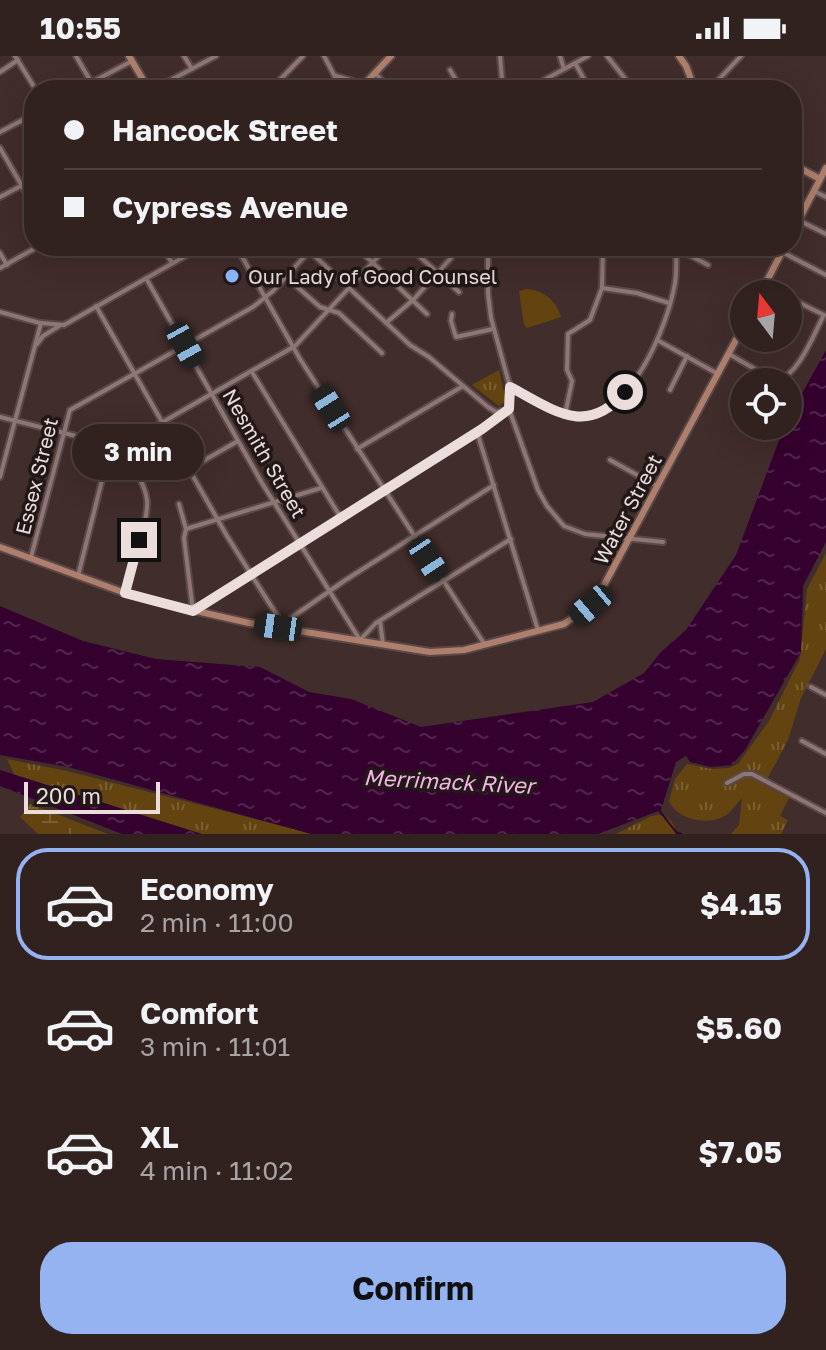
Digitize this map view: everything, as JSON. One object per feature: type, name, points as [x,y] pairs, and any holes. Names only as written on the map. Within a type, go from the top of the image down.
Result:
[{"type":"main road","points":[[368,80],[391,56]]},
{"type":"main road","points":[[679,56],[691,80]]},
{"type":"main road","points":[[130,58],[144,80]]},
{"type":"main road","points":[[802,213],[826,168]]},
{"type":"main road","points":[[802,169],[820,179]]},
{"type":"main road","points":[[767,280],[780,256]]},
{"type":"main road","name":"Water Street","points":[[0,547],[125,593],[193,611],[430,652],[450,652],[538,633],[574,619],[591,605],[729,354]]},
{"type":"street","points":[[76,56],[90,80]]},
{"type":"street","points":[[184,56],[192,69]]},
{"type":"street","points":[[170,80],[216,56]]},
{"type":"street","points":[[280,80],[303,56]]},
{"type":"street","points":[[324,56],[337,80]]},
{"type":"street","points":[[500,56],[502,80]]},
{"type":"street","points":[[560,56],[564,69]]},
{"type":"street","points":[[544,80],[588,56]]},
{"type":"street","points":[[607,56],[626,80]]},
{"type":"street","points":[[718,80],[741,56]]},
{"type":"street","points":[[0,72],[17,58],[30,80]]},
{"type":"street","points":[[94,80],[130,58]]},
{"type":"street","points":[[575,63],[584,80]]},
{"type":"street","points":[[450,70],[456,80]]},
{"type":"street","points":[[375,73],[382,80]]},
{"type":"street","points":[[334,75],[346,80]]},
{"type":"street","points":[[0,132],[24,119]]},
{"type":"street","points":[[0,148],[24,190]]},
{"type":"street","points":[[0,197],[22,186]]},
{"type":"street","points":[[814,191],[826,197]]},
{"type":"street","points":[[802,204],[806,206]]},
{"type":"street","points":[[802,228],[826,234]]},
{"type":"street","points":[[0,253],[7,265]]},
{"type":"street","points":[[0,268],[24,255]]},
{"type":"street","points":[[168,256],[172,263]]},
{"type":"street","points":[[34,350],[43,336],[59,326],[185,256]]},
{"type":"street","points":[[242,256],[357,449],[485,645]]},
{"type":"street","name":"Essex Street","points":[[31,558],[70,410],[265,298],[305,256]]},
{"type":"street","points":[[314,256],[410,345],[496,412],[509,409]]},
{"type":"street","points":[[366,256],[427,314]]},
{"type":"street","points":[[78,576],[108,456],[116,446],[294,348],[379,256]]},
{"type":"street","points":[[419,256],[459,292]]},
{"type":"street","points":[[386,323],[413,300],[451,256]]},
{"type":"street","points":[[488,256],[488,293],[510,387],[509,409],[538,490],[564,526],[585,534],[663,542]]},
{"type":"street","points":[[565,415],[572,381],[567,370],[568,334],[590,320],[602,288],[603,256]]},
{"type":"street","points":[[510,387],[576,418],[610,407],[629,387],[657,340],[675,281],[676,256]]},
{"type":"street","points":[[691,256],[708,265]]},
{"type":"street","points":[[795,256],[826,275]]},
{"type":"street","points":[[286,277],[320,307],[339,313],[382,353]]},
{"type":"street","name":"Nesmith Street","points":[[146,278],[274,502],[360,640]]},
{"type":"street","points":[[602,288],[637,293],[669,303]]},
{"type":"street","points":[[729,354],[777,381],[783,379],[803,353],[824,315],[802,304]]},
{"type":"street","points":[[96,306],[217,518],[278,617],[278,627]]},
{"type":"street","points":[[0,312],[59,326]]},
{"type":"street","points":[[452,314],[456,337],[494,328]]},
{"type":"street","points":[[0,477],[41,323]]},
{"type":"street","points":[[657,340],[718,374]]},
{"type":"street","points":[[670,390],[687,356]]},
{"type":"street","points":[[252,372],[341,518]]},
{"type":"street","points":[[357,449],[463,386]]},
{"type":"street","points":[[179,504],[186,529],[184,538],[193,611],[509,409]]},
{"type":"street","points":[[0,417],[116,446],[124,454],[147,498],[146,514],[125,593]]},
{"type":"street","points":[[477,432],[538,633]]},
{"type":"street","points":[[189,469],[238,441]]},
{"type":"street","points":[[610,460],[658,486]]},
{"type":"street","points":[[278,627],[494,485]]},
{"type":"street","points":[[186,529],[322,488]]},
{"type":"street","points":[[360,640],[380,621],[511,539]]},
{"type":"street","points":[[380,621],[383,644]]},
{"type":"street","points":[[811,687],[826,695]]},
{"type":"street","points":[[802,741],[826,754]]},
{"type":"street","points":[[727,783],[744,774],[752,774],[826,813]]},
{"type":"green space","points":[[526,289],[548,297],[561,317],[527,328],[519,291]]},
{"type":"green space","points":[[499,370],[506,401],[499,406],[472,385]]},
{"type":"green space","points":[[826,553],[826,649],[801,698],[788,740],[764,785],[789,798],[780,816],[788,820],[781,834],[731,834],[739,825],[742,798],[729,813],[714,820],[687,817],[673,808],[669,801],[675,779],[687,764],[712,769],[738,764],[769,721],[800,659],[807,589]]},
{"type":"green space","points":[[7,759],[67,771],[314,834],[129,834],[23,793]]},
{"type":"green space","points":[[30,804],[108,834],[38,834],[20,817]]},
{"type":"green space","points":[[658,815],[671,821],[675,834],[616,834],[651,816]]},
{"type":"water","name":"Merrimack River","points":[[826,350],[826,542],[803,586],[801,652],[745,750],[732,765],[711,767],[690,762],[686,756],[676,762],[661,810],[598,834],[311,834],[68,767],[0,755],[0,606],[83,641],[156,659],[260,667],[309,692],[351,699],[421,727],[593,702],[644,673],[661,652],[686,630],[736,555],[779,440],[802,440],[802,394]]},
{"type":"water","points":[[0,770],[202,834],[122,834],[0,786]]},
{"type":"waterway","points":[[658,809],[681,834]]},
{"type":"place","name":"Our Lady of Good Counsel","points":[[232,276]]},
{"type":"route","points":[[139,540],[125,593],[193,611],[482,429],[509,409],[510,387],[576,418],[601,412],[625,392]]}]
